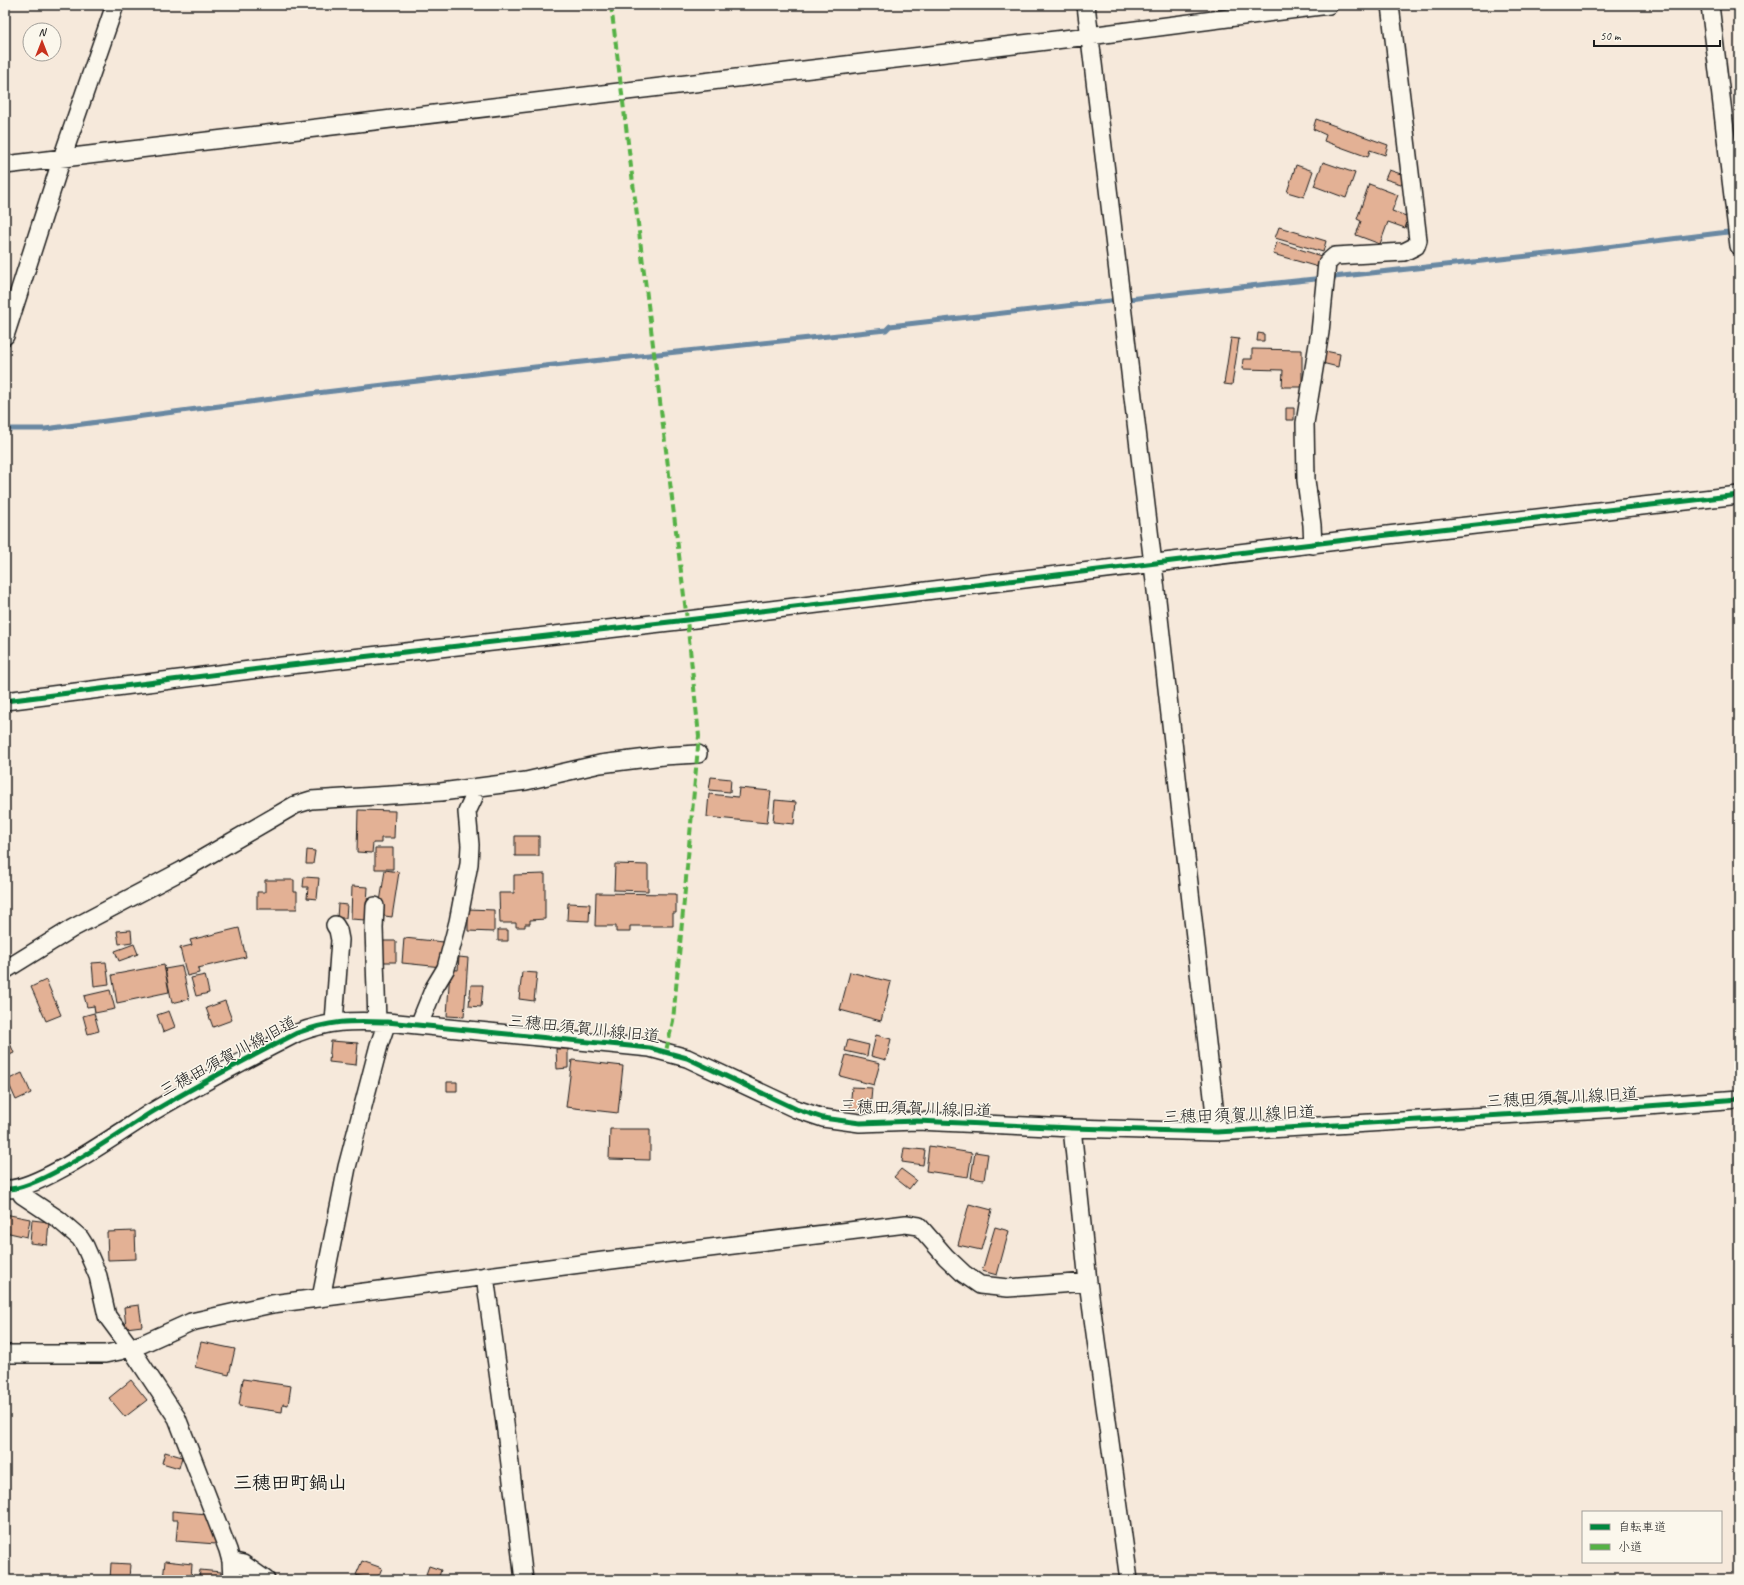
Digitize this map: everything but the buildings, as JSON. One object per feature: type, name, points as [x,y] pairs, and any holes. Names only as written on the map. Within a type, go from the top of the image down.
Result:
[{"type":"street","points":[[5,336],[62,158],[115,5]]},
{"type":"street","points":[[1086,5],[1218,1132]]},
{"type":"street","points":[[5,165],[1089,36],[1329,5]]},
{"type":"street","points":[[1313,545],[1306,480],[1305,423],[1320,332],[1327,262],[1336,256],[1404,252],[1416,246],[1418,240],[1390,5]]},
{"type":"street","points":[[1710,5],[1739,246]]},
{"type":"street","points":[[5,701],[282,666],[679,621],[1370,537],[1739,495]]},
{"type":"street","points":[[5,970],[73,928],[183,870],[295,805],[311,800],[442,792],[526,782],[600,764],[663,756],[698,754]]},
{"type":"street","points":[[419,1025],[434,988],[446,968],[458,922],[469,864],[470,845],[467,812],[474,797],[474,788]]},
{"type":"street","points":[[321,1298],[347,1167],[379,1045],[382,1022],[374,928],[375,906]]},
{"type":"street","points":[[334,1022],[340,940],[338,930],[335,925]]},
{"type":"street","name":"三穂田須賀川線旧道","points":[[12,1189],[28,1186],[53,1174],[152,1112],[273,1045],[309,1028],[343,1021],[419,1025],[661,1050],[687,1058],[796,1109],[822,1118],[860,1123],[917,1121],[1072,1128],[1218,1132],[1621,1108],[1739,1099]]},
{"type":"street","points":[[1072,1128],[1088,1282],[1129,1580]]},
{"type":"street","points":[[12,1189],[53,1216],[80,1238],[93,1264],[108,1316],[177,1418],[231,1561],[232,1580]]},
{"type":"street","points":[[5,1354],[105,1354],[142,1344],[191,1322],[272,1304],[906,1224],[919,1226],[960,1270],[980,1285],[1008,1288],[1088,1282]]},
{"type":"street","points":[[485,1276],[524,1580]]},
{"type":"street","points":[[231,1561],[243,1564],[266,1580]]},
{"type":"waterway","points":[[5,429],[45,429],[317,393],[535,367],[886,330],[890,326],[1566,252],[1736,231]]},
{"type":"marked path","points":[[611,5],[687,620],[699,736],[673,1021],[666,1051]]},
{"type":"cycle path","points":[[5,701],[282,666],[687,620],[1370,537],[1739,495]]},
{"type":"cycle path","points":[[5,1189],[19,1187],[37,1181],[57,1171],[100,1146],[152,1112],[224,1071],[297,1033],[341,1022],[387,1022],[650,1048],[687,1058],[796,1109],[823,1118],[860,1123],[917,1121],[1072,1128],[1217,1132],[1621,1108],[1739,1099]]},
{"type":"district","name":"三穂田町鍋山","points":[[290,1482]]}]
